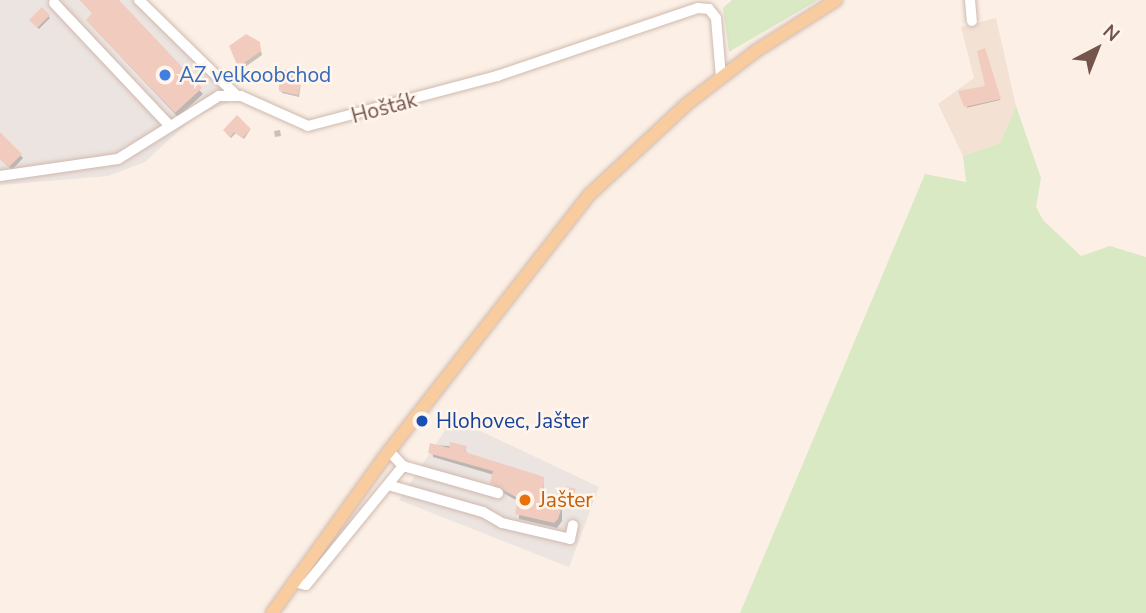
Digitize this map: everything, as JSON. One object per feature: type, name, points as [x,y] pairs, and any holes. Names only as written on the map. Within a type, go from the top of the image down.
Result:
[{"type":"main road","points":[[272,613],[389,451],[589,195],[627,155],[721,77],[836,0]]},
{"type":"lane","points":[[139,0],[237,96]]},
{"type":"lane","points":[[970,0],[972,21]]},
{"type":"lane","points":[[54,3],[170,126]]},
{"type":"lane","name":"Hošták","points":[[237,96],[308,126],[509,73],[698,8],[709,9],[716,18],[721,77]]},
{"type":"lane","points":[[0,176],[97,165],[118,159],[219,96],[237,96]]},
{"type":"lane","points":[[389,451],[403,466],[498,493]]},
{"type":"lane","points":[[293,582],[306,585],[403,466]]},
{"type":"lane","points":[[388,485],[483,512],[502,523],[570,539],[573,525]]},
{"type":"shaded area","points":[[0,0],[138,0],[231,82],[228,103],[194,117],[145,162],[108,176],[0,185]]},
{"type":"shaded area","points":[[996,18],[1016,106],[1000,143],[963,156],[938,104],[974,78],[961,27]]},
{"type":"shaded area","points":[[453,418],[599,487],[569,567],[399,500]]},
{"type":"green space","points":[[732,0],[818,0],[729,52],[723,8]]},
{"type":"green space","points":[[1016,106],[1041,178],[1036,207],[1043,220],[1081,256],[1110,246],[1146,257],[1146,613],[740,613],[925,174],[966,182],[963,156],[1000,143]]},
{"type":"building","points":[[80,0],[119,0],[202,88],[175,113],[86,20],[92,13]]},
{"type":"building","points":[[42,7],[50,15],[37,28],[29,20]]},
{"type":"building","points":[[246,34],[260,42],[261,51],[238,67],[229,46]]},
{"type":"building","points":[[985,48],[1001,99],[964,107],[958,91],[985,86],[977,51]]},
{"type":"building","points":[[279,68],[303,74],[298,95],[279,91]]},
{"type":"building","points":[[237,115],[251,129],[242,138],[234,132],[230,137],[223,130]]},
{"type":"building","points":[[0,132],[22,154],[9,167],[0,159]]},
{"type":"building","points":[[450,442],[467,446],[465,452],[544,477],[543,499],[563,503],[558,519],[554,523],[515,514],[518,498],[490,483],[493,471],[428,453],[430,443],[449,448]]},
{"type":"building","points":[[566,486],[576,489],[573,499],[563,495]]},
{"type":"place","name":"AZ velkoobchod","points":[[165,75]]},
{"type":"place","name":"Hlohovec, Jašter","points":[[422,421]]},
{"type":"place","name":"Jašter","points":[[525,500]]}]
